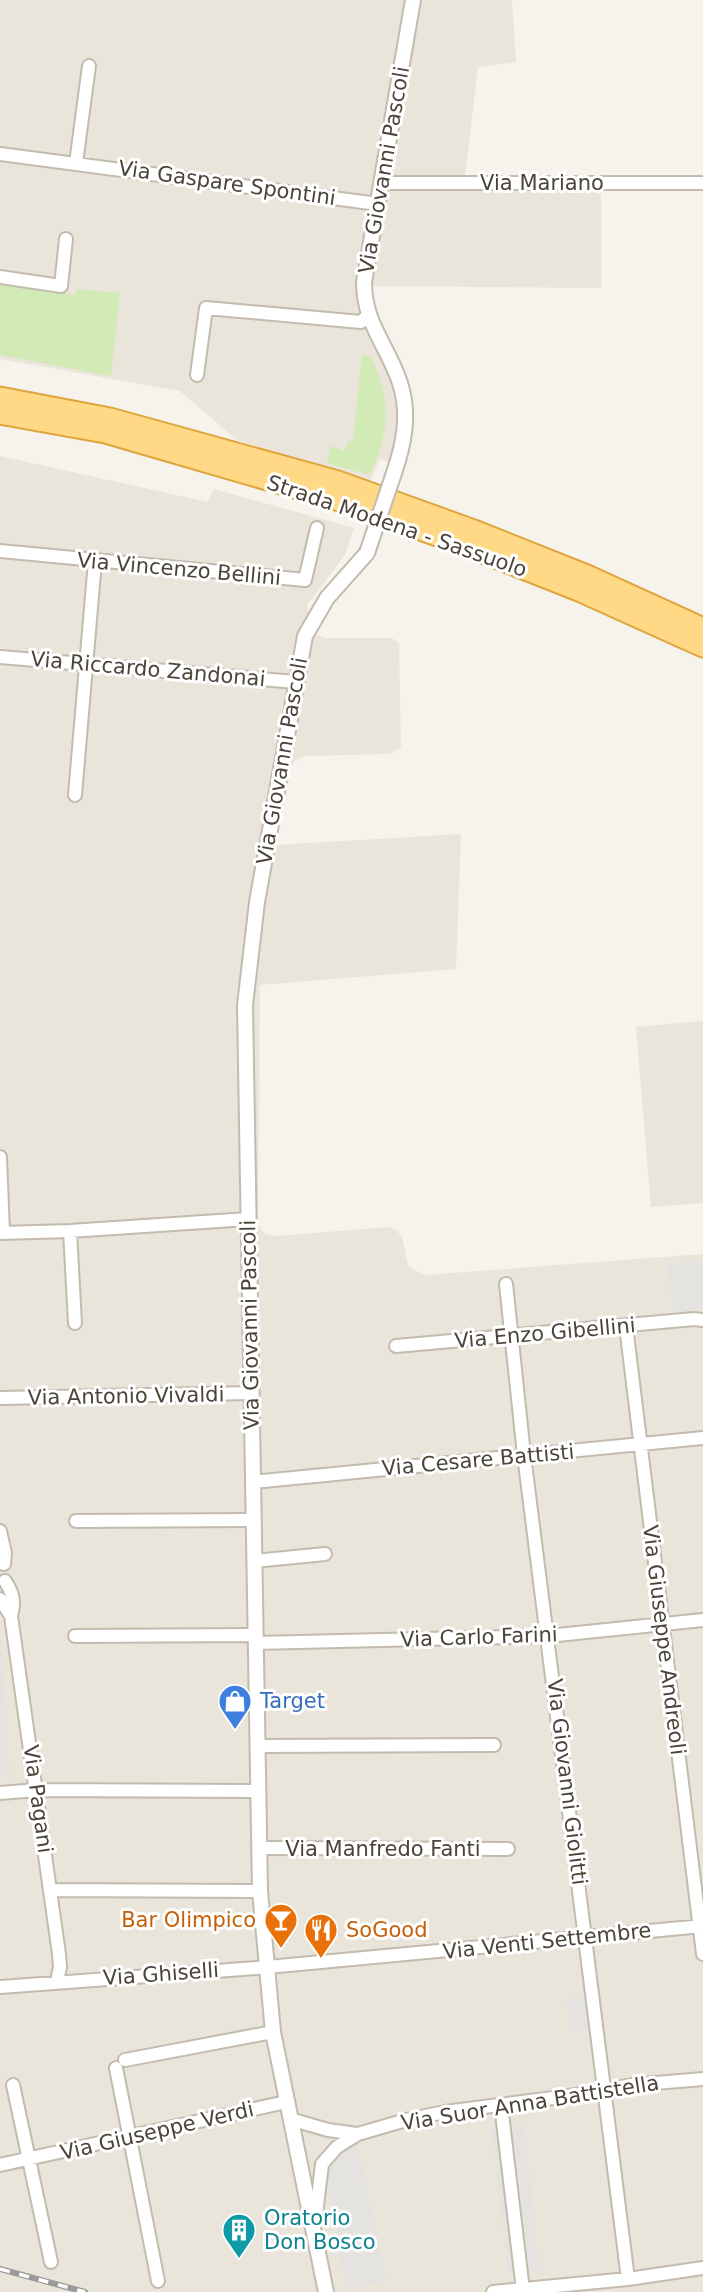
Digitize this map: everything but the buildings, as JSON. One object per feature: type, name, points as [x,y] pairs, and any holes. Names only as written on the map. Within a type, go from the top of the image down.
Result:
[{"type":"highway","name":"Strada Modena - Sassuolo","points":[[0,397],[110,418],[338,481],[575,570],[703,628]]},
{"type":"highway","name":"Strada Modena - Sassuolo","points":[[0,414],[105,433],[336,500],[478,551],[703,647]]},
{"type":"street","name":"Via Giovanni Pascoli","points":[[327,2292],[289,2119],[273,2032],[265,1968],[257,1791],[245,1040],[248,970],[257,902],[305,636],[327,598],[366,552],[405,433],[400,381],[368,315],[365,282],[413,0]]},
{"type":"street","points":[[76,163],[89,66]]},
{"type":"street","name":"Via Gaspare Spontini","points":[[0,154],[378,204]]},
{"type":"street","name":"Via Mariano","points":[[382,183],[703,183]]},
{"type":"street","points":[[0,277],[61,286],[66,239]]},
{"type":"street","points":[[197,374],[206,307],[361,323],[368,315]]},
{"type":"street","name":"Via Vincenzo Bellini","points":[[0,551],[305,580],[317,528]]},
{"type":"street","points":[[75,795],[95,561]]},
{"type":"street","name":"Via Riccardo Zandonai","points":[[0,657],[296,682]]},
{"type":"street","points":[[0,1157],[2,1232],[70,1231],[247,1219]]},
{"type":"street","points":[[70,1231],[75,1323]]},
{"type":"street","name":"Via Giovanni Giolitti","points":[[506,1284],[524,1455],[628,2279]]},
{"type":"street","name":"Via Enzo Gibellini","points":[[396,1346],[699,1320]]},
{"type":"street","name":"Via Giuseppe Andreoli","points":[[626,1326],[703,1954]]},
{"type":"street","name":"Via Antonio Vivaldi","points":[[0,1398],[251,1393]]},
{"type":"street","name":"Via Cesare Battisti","points":[[253,1482],[703,1438]]},
{"type":"street","points":[[76,1521],[254,1520]]},
{"type":"street","name":"Via Pagani","points":[[0,1531],[5,1553],[2,1562],[7,1570],[3,1584],[11,1590],[14,1605],[11,1616],[60,1967],[57,1981]]},
{"type":"street","points":[[254,1560],[325,1554]]},
{"type":"street","points":[[0,1598],[11,1616]]},
{"type":"street","name":"Via Carlo Farini","points":[[75,1636],[255,1639],[548,1636],[703,1620]]},
{"type":"street","points":[[257,1746],[494,1745]]},
{"type":"street","points":[[0,1793],[37,1790],[257,1791]]},
{"type":"street","name":"Via Manfredo Fanti","points":[[259,1848],[508,1849]]},
{"type":"street","points":[[50,1890],[260,1891]]},
{"type":"street","name":"Via Venti Settembre","points":[[265,1968],[701,1926]]},
{"type":"street","name":"Via Ghiselli","points":[[0,1987],[265,1968]]},
{"type":"street","points":[[158,2281],[130,2137],[121,2064],[273,2032]]},
{"type":"street","name":"Via Suor Anna Battistella","points":[[358,2134],[445,2112],[632,2085],[703,2079]]},
{"type":"street","points":[[13,2085],[51,2262]]},
{"type":"street","name":"Via Giuseppe Verdi","points":[[0,2165],[286,2102]]},
{"type":"street","points":[[501,2105],[523,2290]]},
{"type":"street","points":[[289,2119],[328,2130],[358,2134]]},
{"type":"street","points":[[314,2234],[322,2164],[345,2141],[358,2134]]},
{"type":"street","points":[[296,2149],[308,2161],[322,2164]]},
{"type":"street","points":[[493,2292],[703,2269]]},
{"type":"shaded area","points":[[0,0],[512,0],[516,62],[478,67],[465,176],[601,176],[601,288],[372,286],[377,318],[409,381],[414,418],[405,468],[380,459],[370,481],[237,440],[180,391],[0,359]]},
{"type":"shaded area","points":[[0,456],[208,502],[214,489],[354,528],[345,555],[307,605],[312,628],[315,634],[325,638],[392,638],[399,644],[401,748],[389,754],[305,756],[295,761],[291,768],[275,845],[461,834],[456,969],[260,985],[258,1224],[265,1234],[276,1236],[389,1227],[402,1237],[408,1265],[426,1275],[703,1254],[703,2292],[0,2292]]},
{"type":"shaded area","points":[[703,1021],[703,1203],[651,1207],[636,1027]]},
{"type":"shaded area","points":[[703,1260],[703,1309],[673,1313],[667,1264]]},
{"type":"shaded area","points":[[0,1627],[10,1776],[1,1776]]},
{"type":"shaded area","points":[[586,1996],[590,2030],[570,2032],[566,1998]]},
{"type":"shaded area","points":[[524,2124],[540,2271],[529,2272],[514,2125]]},
{"type":"shaded area","points":[[501,2126],[517,2273],[508,2273],[491,2129]]},
{"type":"shaded area","points":[[357,2141],[387,2281],[346,2290],[325,2174],[349,2143]]},
{"type":"green space","points":[[0,284],[75,295],[77,289],[120,293],[111,376],[0,355]]},
{"type":"green space","points":[[362,354],[371,357],[378,373],[383,388],[386,416],[381,445],[370,475],[327,463],[331,446],[345,451],[348,441],[353,442]]},
{"type":"railway","points":[[0,2269],[85,2292]]},
{"type":"place","name":"Target","points":[[235,1731]]},
{"type":"place","name":"Bar Olimpico","points":[[281,1950]]},
{"type":"place","name":"SoGood","points":[[321,1960]]},
{"type":"place","name":"Oratorio Don Bosco","points":[[239,2260]]}]
